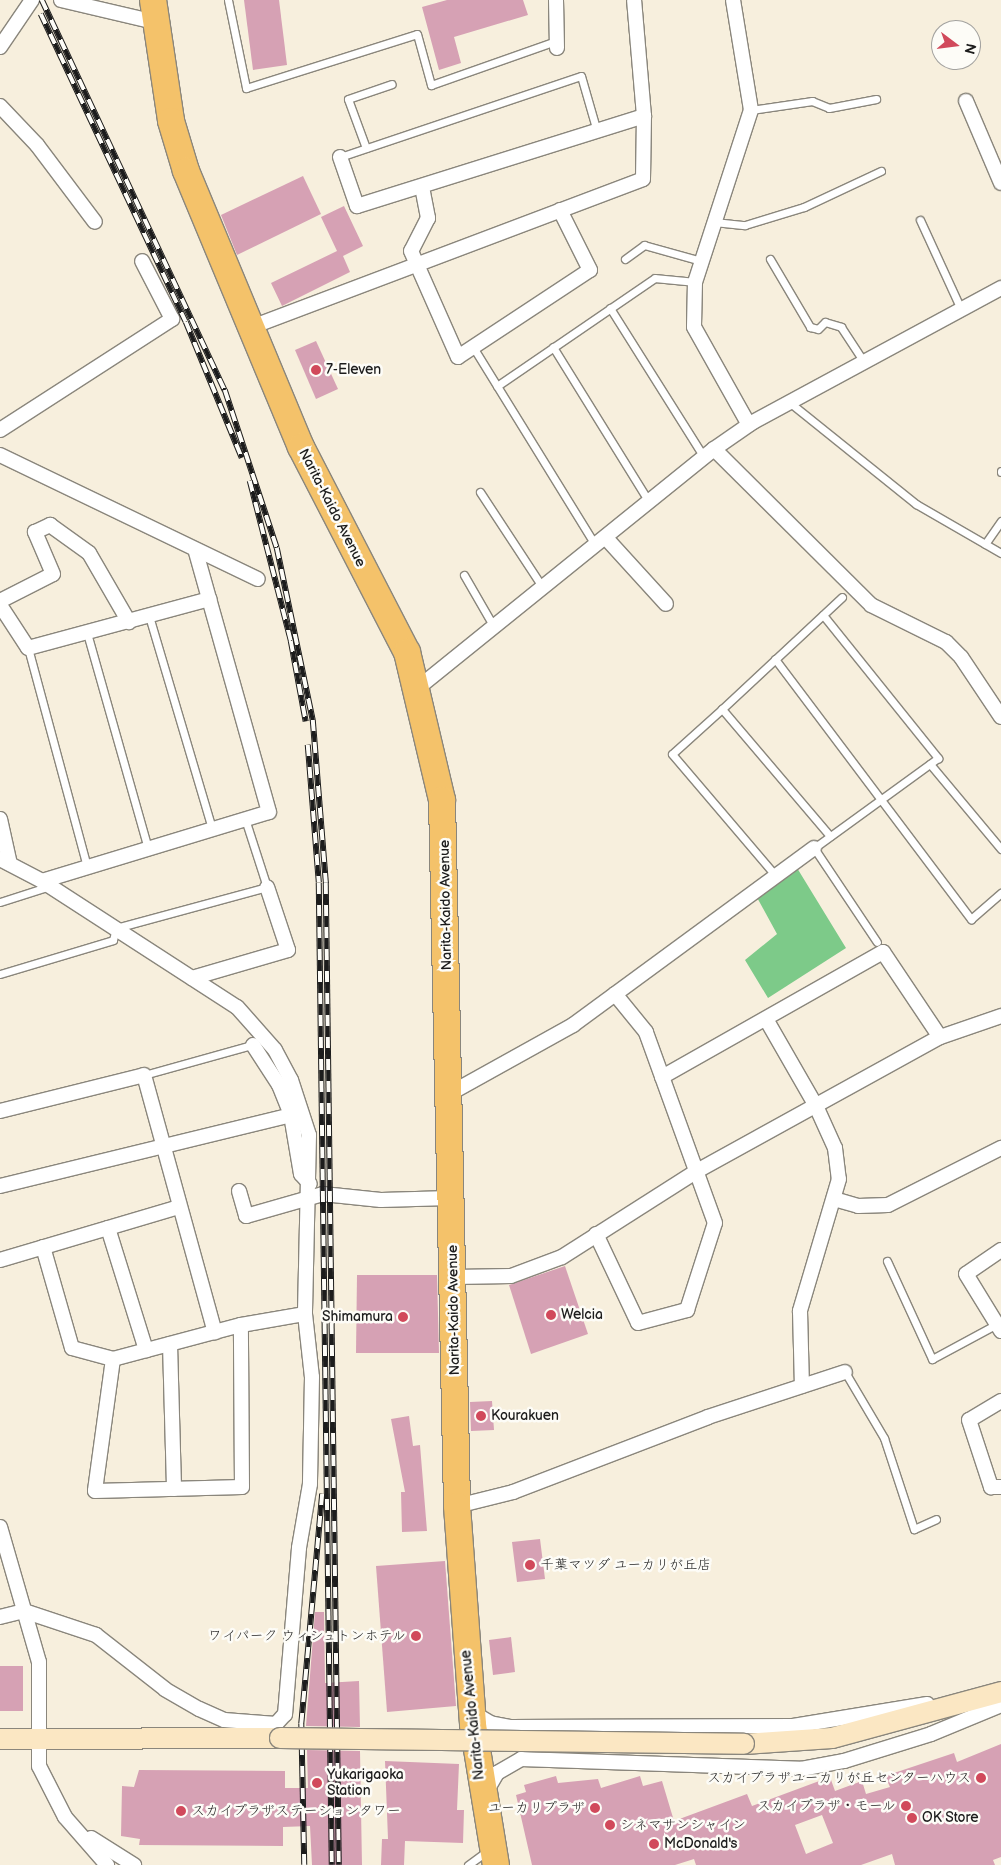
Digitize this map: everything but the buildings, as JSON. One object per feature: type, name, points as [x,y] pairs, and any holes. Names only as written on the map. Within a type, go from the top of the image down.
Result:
[{"type":"highway","name":"Narita-Kaido Avenue","points":[[154,11],[171,121],[186,171],[249,328],[301,447],[407,652],[419,687],[442,800],[450,1198],[454,1277],[457,1506],[472,1711],[483,1802],[494,1856]]},
{"type":"street","points":[[0,47],[32,0]]},
{"type":"street","points":[[61,0],[154,11]]},
{"type":"street","points":[[556,0],[557,45]]},
{"type":"street","points":[[249,328],[643,178],[644,116],[634,0]]},
{"type":"street","points":[[733,0],[750,110],[694,282],[694,327],[749,425]]},
{"type":"street","points":[[966,101],[1001,183]]},
{"type":"street","points":[[0,106],[37,145],[96,222]]},
{"type":"street","points":[[340,156],[357,206],[422,187],[596,128],[644,116]]},
{"type":"street","points":[[422,187],[428,218],[411,251],[415,266],[458,357],[590,270],[560,210]]},
{"type":"street","points":[[0,430],[172,319],[142,261]]},
{"type":"street","points":[[419,687],[709,453],[749,425],[1001,288]]},
{"type":"street","points":[[709,453],[872,605],[946,642],[962,657],[1001,717]]},
{"type":"street","points":[[0,455],[196,552],[258,579]]},
{"type":"street","points":[[129,622],[89,553],[50,525],[35,532],[53,574],[0,603],[28,648],[129,622],[210,599]]},
{"type":"street","points":[[601,542],[666,604]]},
{"type":"street","points":[[46,883],[88,867],[269,812],[196,552]]},
{"type":"street","points":[[0,819],[5,862],[46,883],[237,1007],[267,1041],[291,1080],[305,1115],[310,1189],[305,1314],[312,1377],[310,1484],[299,1548],[285,1714],[276,1724],[224,1720],[165,1689],[96,1635],[24,1611],[0,1617]]},
{"type":"street","points":[[449,1094],[573,1025],[814,848]]},
{"type":"street","points":[[192,978],[288,950],[267,887]]},
{"type":"street","points":[[662,1077],[883,952],[940,1037]]},
{"type":"street","points":[[596,1234],[638,1323],[687,1310],[715,1223],[646,1032],[615,994]]},
{"type":"street","points":[[454,1277],[511,1276],[537,1269],[697,1171],[940,1037],[1001,1016]]},
{"type":"street","points":[[766,1019],[816,1106],[835,1148],[840,1179],[800,1311],[802,1386]]},
{"type":"street","points":[[253,1045],[279,1085],[291,1115],[301,1174],[310,1189]]},
{"type":"street","points":[[0,1112],[144,1075],[215,1332]]},
{"type":"street","points":[[0,1186],[162,1143],[291,1115]]},
{"type":"street","points":[[834,1199],[858,1206],[888,1205],[1001,1148]]},
{"type":"street","points":[[239,1191],[246,1216],[310,1189],[450,1198]]},
{"type":"street","points":[[0,1260],[179,1207]]},
{"type":"street","points":[[108,1228],[146,1350]]},
{"type":"street","points":[[43,1247],[72,1348],[114,1359],[241,1325],[305,1314]]},
{"type":"street","points":[[999,1327],[966,1274],[1001,1250]]},
{"type":"street","points":[[114,1359],[95,1491],[242,1486],[241,1325]]},
{"type":"street","points":[[170,1344],[174,1489]]},
{"type":"street","points":[[457,1506],[512,1492],[611,1452],[845,1372]]},
{"type":"street","points":[[1001,1401],[969,1420],[991,1487],[1001,1487]]},
{"type":"street","points":[[1,1533],[39,1662],[36,1739],[39,1766],[65,1817],[107,1865]]},
{"type":"street","points":[[472,1711],[498,1727],[793,1726],[999,1697]]},
{"type":"street","points":[[0,1739],[280,1738],[744,1744],[832,1738],[999,1697]]},
{"type":"street","points":[[483,1802],[493,1777],[507,1764],[521,1759],[801,1769],[844,1761],[932,1734],[999,1697]]},
{"type":"street","points":[[65,1817],[101,1846],[134,1865]]},
{"type":"lane","points":[[228,0],[246,88],[417,34],[431,85],[557,45]]},
{"type":"lane","points":[[340,156],[581,76],[596,128]]},
{"type":"lane","points":[[366,148],[348,99],[392,84]]},
{"type":"lane","points":[[750,110],[812,101],[829,108],[876,99]]},
{"type":"lane","points":[[714,222],[745,225],[804,207],[881,171]]},
{"type":"lane","points":[[920,220],[961,309]]},
{"type":"lane","points":[[625,259],[644,245],[701,261]]},
{"type":"lane","points":[[770,259],[810,327],[818,329],[825,322],[840,327],[864,362]]},
{"type":"lane","points":[[497,386],[654,278],[694,282]]},
{"type":"lane","points":[[610,308],[709,453]]},
{"type":"lane","points":[[473,347],[601,542]]},
{"type":"lane","points":[[554,347],[649,502]]},
{"type":"lane","points":[[789,402],[916,504],[1001,553]]},
{"type":"lane","points":[[480,492],[544,588]]},
{"type":"lane","points":[[985,544],[1001,521]]},
{"type":"lane","points":[[464,574],[494,627]]},
{"type":"lane","points":[[776,876],[672,754],[842,597]]},
{"type":"lane","points":[[823,615],[938,758],[814,848],[877,942]]},
{"type":"lane","points":[[149,616],[212,829]]},
{"type":"lane","points":[[87,632],[148,849]]},
{"type":"lane","points":[[28,648],[88,867]]},
{"type":"lane","points":[[775,660],[971,920],[1001,893]]},
{"type":"lane","points":[[722,709],[830,836]]},
{"type":"lane","points":[[930,764],[1001,849]]},
{"type":"lane","points":[[0,974],[113,940],[116,928],[267,887],[245,820]]},
{"type":"lane","points":[[0,902],[46,883]]},
{"type":"lane","points":[[144,1075],[267,1041]]},
{"type":"lane","points":[[887,1260],[932,1360],[999,1327]]},
{"type":"lane","points":[[845,1372],[884,1438],[914,1529],[936,1519]]},
{"type":"lane","points":[[468,1865],[494,1856]]},
{"type":"green space","points":[[794,863],[846,948],[768,998],[745,960],[777,934],[754,892]]},
{"type":"railway","points":[[42,0],[225,390],[277,548],[313,720],[326,883],[339,1865]]},
{"type":"railway","points":[[41,14],[186,322],[242,458]]},
{"type":"railway","points":[[250,481],[291,641],[306,722]]},
{"type":"railway","points":[[308,745],[319,883],[332,1865]]},
{"type":"railway","points":[[304,1865],[301,1724],[322,1494]]},
{"type":"place","name":"7-Eleven","points":[[316,370]]},
{"type":"place","name":"Welcia","points":[[551,1315]]},
{"type":"place","name":"Shimamura","points":[[403,1317]]},
{"type":"place","name":"Kourakuen","points":[[481,1416]]},
{"type":"place","name":"千葉マツダ ユーカリが丘店","points":[[530,1565]]},
{"type":"place","name":"ワイパーク ウィシュトンホテル","points":[[416,1636]]},
{"type":"place","name":"スカイプラザユーカリが丘センターハウス","points":[[981,1778]]},
{"type":"place","name":"Yukarigaoka Station","points":[[317,1783]]},
{"type":"place","name":"スカイプラザ・モール","points":[[906,1806]]},
{"type":"place","name":"ユーカリプラザ","points":[[595,1808]]},
{"type":"place","name":"スカイプラザステーションタワー","points":[[181,1811]]},
{"type":"place","name":"OK Store","points":[[912,1818]]},
{"type":"place","name":"シネマサンシャイン","points":[[610,1825]]},
{"type":"place","name":"McDonald's","points":[[654,1844]]}]
